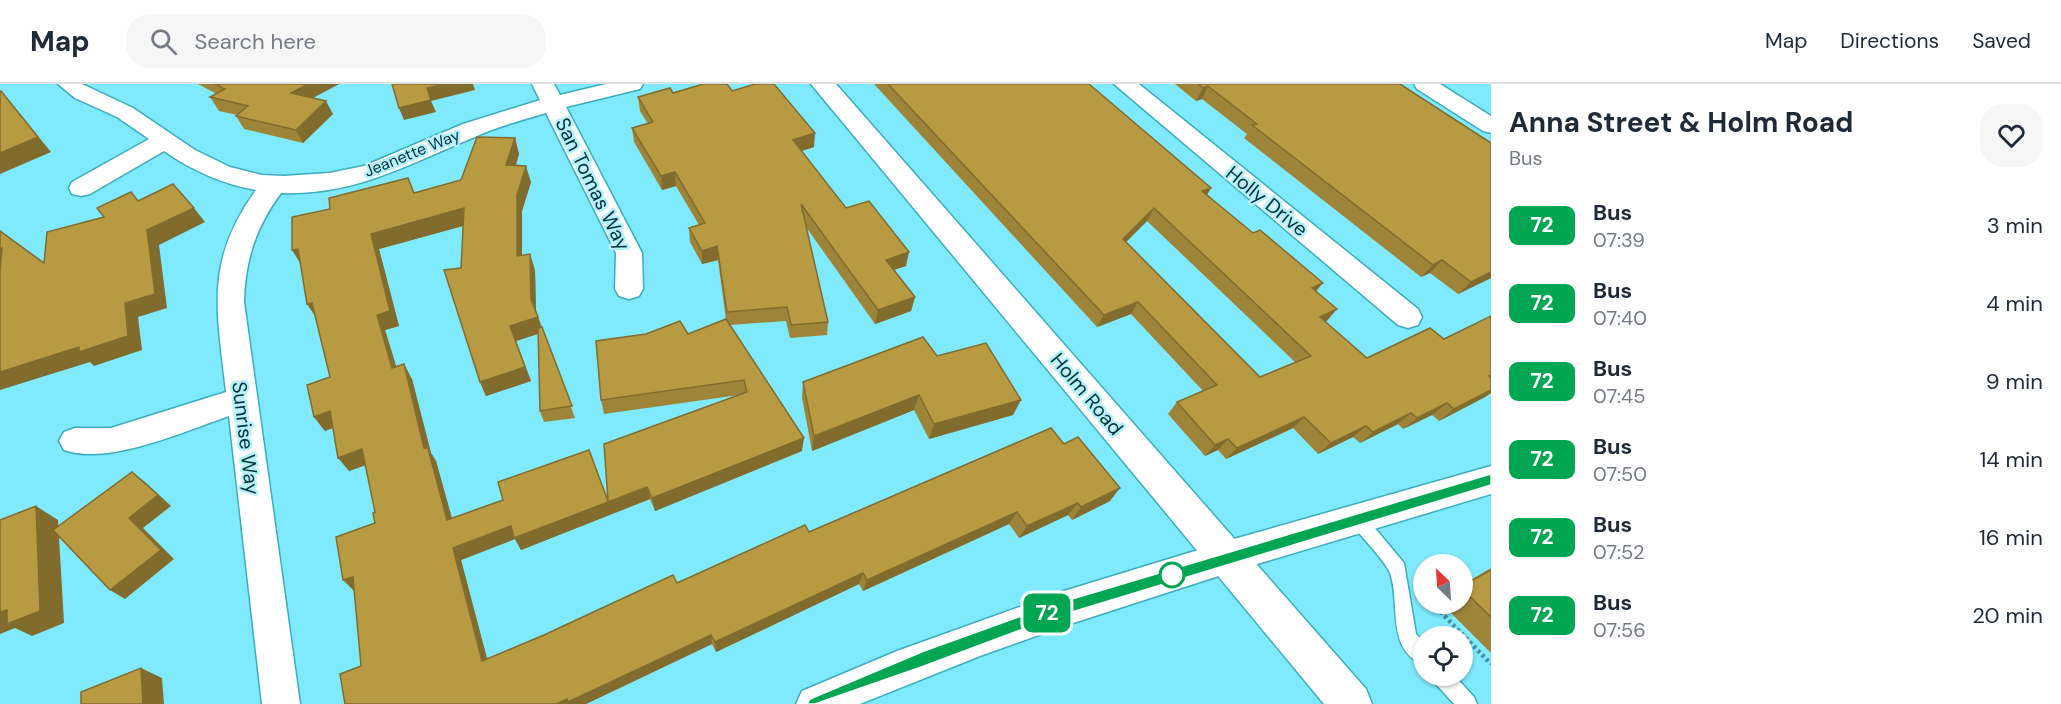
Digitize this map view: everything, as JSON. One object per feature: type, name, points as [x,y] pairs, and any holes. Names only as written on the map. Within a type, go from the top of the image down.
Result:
[{"type":"street","name":"Jeanette Way","points":[[69,84],[87,95],[119,108],[165,140],[221,173],[247,180],[274,183],[324,181],[362,174],[388,166],[548,94],[632,84]]},
{"type":"street","name":"Holm Road","points":[[823,84],[1351,704]]},
{"type":"street","name":"Holly Drive","points":[[1125,84],[1408,317]]},
{"type":"street","points":[[1425,84],[1491,126]]},
{"type":"street","name":"San Tomas Way","points":[[548,94],[629,254],[629,289]]},
{"type":"street","points":[[81,188],[165,140]]},
{"type":"street","name":"Sunrise Way","points":[[274,183],[244,228],[232,262],[230,302],[281,704]]},
{"type":"street","points":[[75,441],[111,441],[241,400]]},
{"type":"street","points":[[815,704],[990,633],[1100,596],[1491,480]]},
{"type":"lane","points":[[1358,520],[1398,569],[1407,638],[1413,644]]},
{"type":"lane","points":[[1451,686],[1467,704]]},
{"type":"path","points":[[1443,614],[1491,664]]},
{"type":"building","points":[[215,84],[308,84],[291,93],[326,101],[296,130],[236,116],[248,106],[210,97],[225,89]]},
{"type":"building","points":[[392,84],[444,84],[427,88],[431,100],[399,108]]},
{"type":"building","points":[[703,84],[727,84],[732,91],[755,84],[774,84],[815,133],[793,140],[846,208],[869,201],[909,252],[886,260],[915,297],[878,310],[801,204],[828,322],[791,325],[787,307],[727,312],[717,246],[702,251],[689,228],[705,223],[675,172],[661,176],[632,128],[653,122],[638,97],[670,88],[673,93]]},
{"type":"building","points":[[888,84],[1089,84],[1211,188],[1202,191],[1253,233],[1260,230],[1323,283],[1312,288],[1337,309],[1320,317],[1367,358],[1430,328],[1444,339],[1491,316],[1491,376],[1489,376],[1491,390],[1454,409],[1447,403],[1417,418],[1411,413],[1373,432],[1366,426],[1331,443],[1304,417],[1237,448],[1228,439],[1215,445],[1177,402],[1217,385],[1138,302],[1104,315]],"holes":[[[1154,208],[1311,356],[1260,377],[1123,239]]]},
{"type":"building","points":[[1198,84],[1400,84],[1491,143],[1491,272],[1471,282],[1442,260],[1433,265],[1252,125],[1257,124],[1208,86],[1203,88]]},
{"type":"building","points":[[0,91],[38,137],[0,153]]},
{"type":"building","points":[[477,137],[515,138],[506,165],[526,166],[517,195],[517,256],[530,254],[531,299],[538,317],[510,326],[525,367],[480,382],[444,270],[461,268],[464,208],[371,234],[390,311],[377,315],[392,368],[404,364],[424,448],[428,448],[447,520],[503,500],[498,482],[589,450],[608,501],[604,444],[747,392],[744,380],[601,400],[596,341],[646,334],[680,321],[688,334],[726,319],[804,438],[652,498],[647,487],[514,538],[511,526],[453,548],[482,661],[673,575],[677,583],[805,525],[809,532],[1051,428],[1064,444],[1078,437],[1120,488],[1081,507],[1078,503],[1027,526],[1017,512],[867,580],[863,573],[715,642],[711,635],[568,702],[567,699],[556,704],[345,704],[340,674],[361,666],[353,577],[343,580],[336,537],[375,523],[373,513],[375,512],[362,449],[338,458],[330,411],[314,417],[307,385],[330,377],[312,303],[307,304],[298,249],[292,250],[292,217],[330,209],[329,198],[408,178],[414,193],[461,180]]},
{"type":"building","points":[[173,184],[194,208],[147,230],[155,294],[125,303],[128,336],[79,352],[79,347],[0,372],[2,248],[0,249],[0,231],[44,263],[47,232],[104,217],[97,208],[131,192],[138,201]]},
{"type":"building","points":[[542,327],[572,406],[540,411],[538,328]]},
{"type":"building","points":[[923,337],[937,356],[986,343],[1021,400],[934,424],[919,395],[814,436],[803,382]]},
{"type":"building","points":[[132,472],[158,495],[129,518],[161,550],[110,590],[53,530]]},
{"type":"building","points":[[36,506],[40,611],[7,624],[7,610],[0,612],[0,520]]},
{"type":"building","points":[[1491,570],[1491,617],[1473,600],[1473,580]]},
{"type":"building","points":[[141,668],[143,704],[81,704],[81,692]]},
{"type":"bus line","name":"72","points":[[815,704],[893,671],[1052,611],[1491,480]]}]
